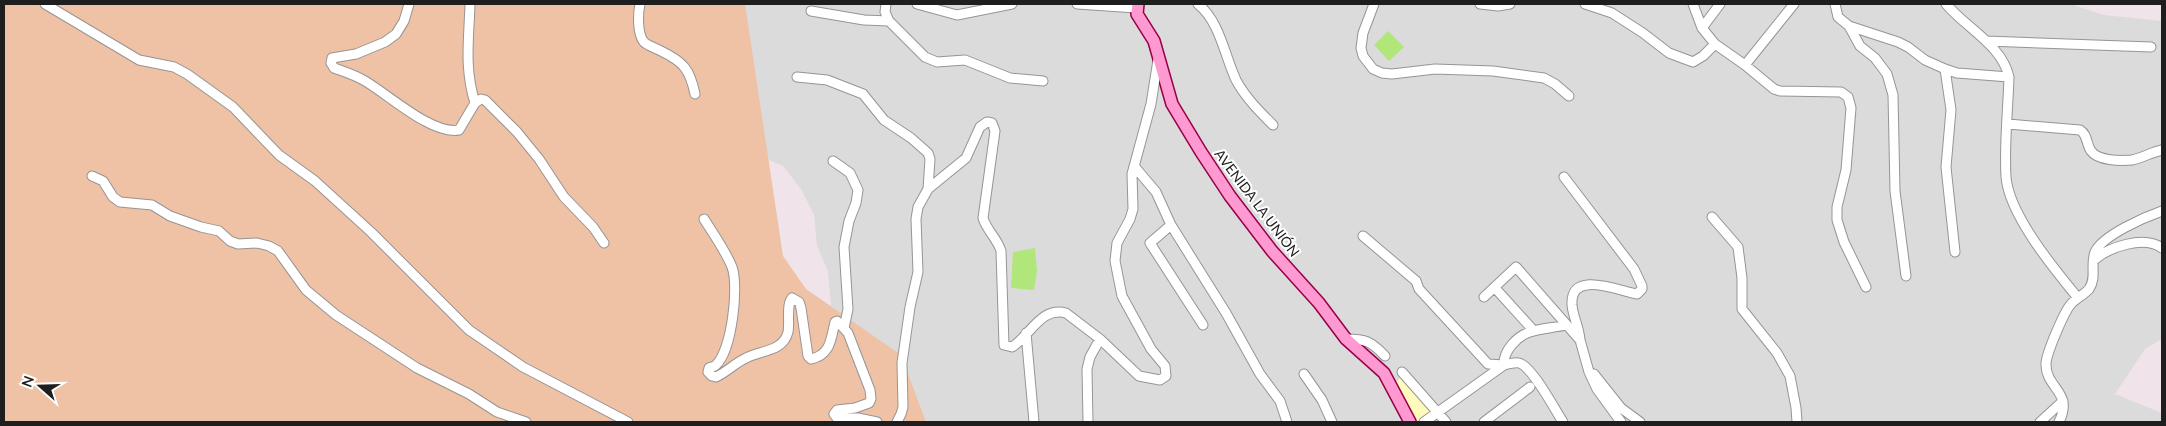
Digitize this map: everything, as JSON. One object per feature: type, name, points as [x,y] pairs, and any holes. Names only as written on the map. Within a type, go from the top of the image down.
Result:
[{"type":"main road","name":"AVENIDA LA UNIÓN","points":[[1137,6],[1137,14],[1154,41],[1172,104],[1200,152],[1230,196],[1272,251],[1319,303],[1346,339],[1384,373],[1410,422]]},
{"type":"street","points":[[45,4],[139,60],[174,67],[225,101],[279,155],[315,181],[370,232],[468,330],[522,367],[628,422]]},
{"type":"street","points":[[409,4],[404,21],[396,34],[385,42],[356,54],[332,58],[331,63],[334,68],[353,74],[429,123],[444,130],[459,130],[475,103],[481,99],[485,100],[539,159],[564,197],[593,228],[604,243]]},
{"type":"street","points":[[470,4],[467,64],[469,84],[475,103]]},
{"type":"street","points":[[640,4],[640,34],[644,41],[686,66],[691,76],[695,94]]},
{"type":"street","points":[[886,4],[885,12],[889,21],[925,57],[937,62],[965,60],[1010,78],[1042,81]]},
{"type":"street","points":[[917,4],[957,15],[1012,4]]},
{"type":"street","points":[[1077,4],[1137,6]]},
{"type":"street","points":[[1198,4],[1212,19],[1237,80],[1253,105],[1273,125]]},
{"type":"street","points":[[1374,4],[1363,33],[1361,48],[1363,56],[1373,69],[1382,73],[1392,74],[1435,69],[1493,71],[1544,78],[1555,84],[1569,96]]},
{"type":"street","points":[[1480,4],[1498,6],[1510,4]]},
{"type":"street","points":[[1585,4],[1612,13],[1643,32],[1669,53],[1693,62],[1715,44]]},
{"type":"street","points":[[1693,4],[1702,28],[1715,44],[1774,89],[1780,91],[1840,92],[1849,100],[1851,108],[1846,170],[1837,207],[1837,220],[1844,242],[1866,287]]},
{"type":"street","points":[[1702,28],[1720,4]]},
{"type":"street","points":[[1745,65],[1794,4]]},
{"type":"street","points":[[1835,4],[1838,17],[1849,26],[1898,42],[1925,60],[1945,70],[2009,78]]},
{"type":"street","points":[[1946,4],[1986,41],[2003,62],[2009,78],[2006,179],[2012,201],[2034,241],[2078,298]]},
{"type":"street","points":[[810,11],[864,20],[889,21]]},
{"type":"street","points":[[1849,26],[1860,46],[1875,58],[1886,74],[1893,95],[1894,191],[1906,276]]},
{"type":"street","points":[[1986,41],[2151,47]]},
{"type":"street","points":[[897,422],[902,407],[902,363],[910,307],[918,272],[916,220],[918,207],[928,189],[966,158],[980,128],[987,122],[992,123],[995,131],[983,218],[985,227],[999,244],[1001,251],[1003,342],[1006,346],[1012,347],[1034,323],[1060,311],[1066,313],[1100,339],[1139,376],[1160,380],[1166,376],[1166,369],[1163,363],[1151,349],[1122,296],[1115,260],[1118,243],[1133,209],[1134,166],[1152,104],[1158,55]]},
{"type":"street","points":[[1945,70],[1951,110],[1946,167],[1955,252]]},
{"type":"street","points":[[797,77],[827,80],[863,94],[884,120],[911,138],[928,153],[930,159],[928,189]]},
{"type":"street","points":[[2008,124],[2080,130],[2084,133],[2090,150],[2093,153],[2114,160],[2134,160],[2150,152],[2162,150]]},
{"type":"street","points":[[833,161],[850,173],[858,190],[844,247],[848,309],[844,328]]},
{"type":"street","points":[[1134,166],[1156,192],[1171,225],[1226,313],[1260,374],[1280,401],[1288,422]]},
{"type":"street","points":[[92,176],[103,182],[113,197],[120,202],[152,205],[183,221],[219,231],[230,241],[238,244],[257,243],[278,251],[306,290],[336,315],[417,368],[469,394],[497,412],[526,422]]},
{"type":"street","points":[[1564,177],[1634,269],[1642,286],[1642,289],[1637,294],[1612,287],[1585,285],[1579,286],[1574,293],[1572,306],[1585,362],[1596,389],[1621,422]]},
{"type":"street","points":[[2059,422],[2063,413],[2064,401],[2048,375],[2046,365],[2050,350],[2070,305],[2089,289],[2094,277],[2096,251],[2102,243],[2118,231],[2162,211]]},
{"type":"street","points":[[1712,217],[1738,247],[1742,278],[1742,309],[1777,353],[1790,376],[1797,422]]},
{"type":"street","points":[[704,219],[732,268],[734,284],[732,327],[726,347],[716,365],[709,368],[708,372],[716,377],[748,357],[777,347],[785,339],[788,330],[789,302],[792,298],[799,302],[801,308],[808,346],[806,353],[811,359],[818,357],[826,351],[833,336],[836,321],[848,333],[870,390],[871,399],[866,404],[837,410],[834,414],[836,420],[858,418],[877,422]]},
{"type":"street","points":[[1171,225],[1150,243],[1203,325]]},
{"type":"street","points":[[1363,236],[1416,282],[1419,290],[1484,361],[1493,365],[1518,362],[1524,366],[1563,422]]},
{"type":"street","points":[[2094,260],[2103,252],[2138,242],[2150,242],[2162,248]]},
{"type":"street","points":[[1484,297],[1516,267],[1580,340]]},
{"type":"street","points":[[1495,288],[1534,331]]},
{"type":"street","points":[[1504,365],[1503,359],[1508,350],[1519,338],[1534,331],[1566,325]]},
{"type":"street","points":[[1026,333],[1034,422]]},
{"type":"street","points":[[1088,422],[1087,369],[1090,357],[1100,339]]},
{"type":"street","points":[[1346,339],[1364,340],[1377,348],[1385,356]]},
{"type":"street","points":[[1585,362],[1621,408],[1640,422]]},
{"type":"street","points":[[1424,422],[1504,365]]},
{"type":"street","points":[[1402,372],[1446,422]]},
{"type":"street","points":[[1304,374],[1322,400],[1332,422]]},
{"type":"street","points":[[1484,422],[1530,387]]},
{"type":"street","points":[[2040,422],[2064,401]]},
{"type":"shaded area","points":[[4,4],[745,4],[783,256],[806,289],[901,355],[926,422],[4,422]]},
{"type":"shaded area","points":[[609,4],[2070,4],[2104,15],[2162,21],[2162,339],[2145,349],[2115,394],[2162,413],[2162,422],[807,422],[836,364],[828,271],[817,246],[814,215],[801,189],[783,166],[662,113]]},
{"type":"shaded area","points":[[1401,377],[1433,413],[1420,422],[1412,422],[1394,384]]},
{"type":"green space","points":[[1388,31],[1404,47],[1389,61],[1374,45]]},
{"type":"green space","points":[[1035,248],[1037,271],[1034,290],[1011,288],[1013,252]]}]
